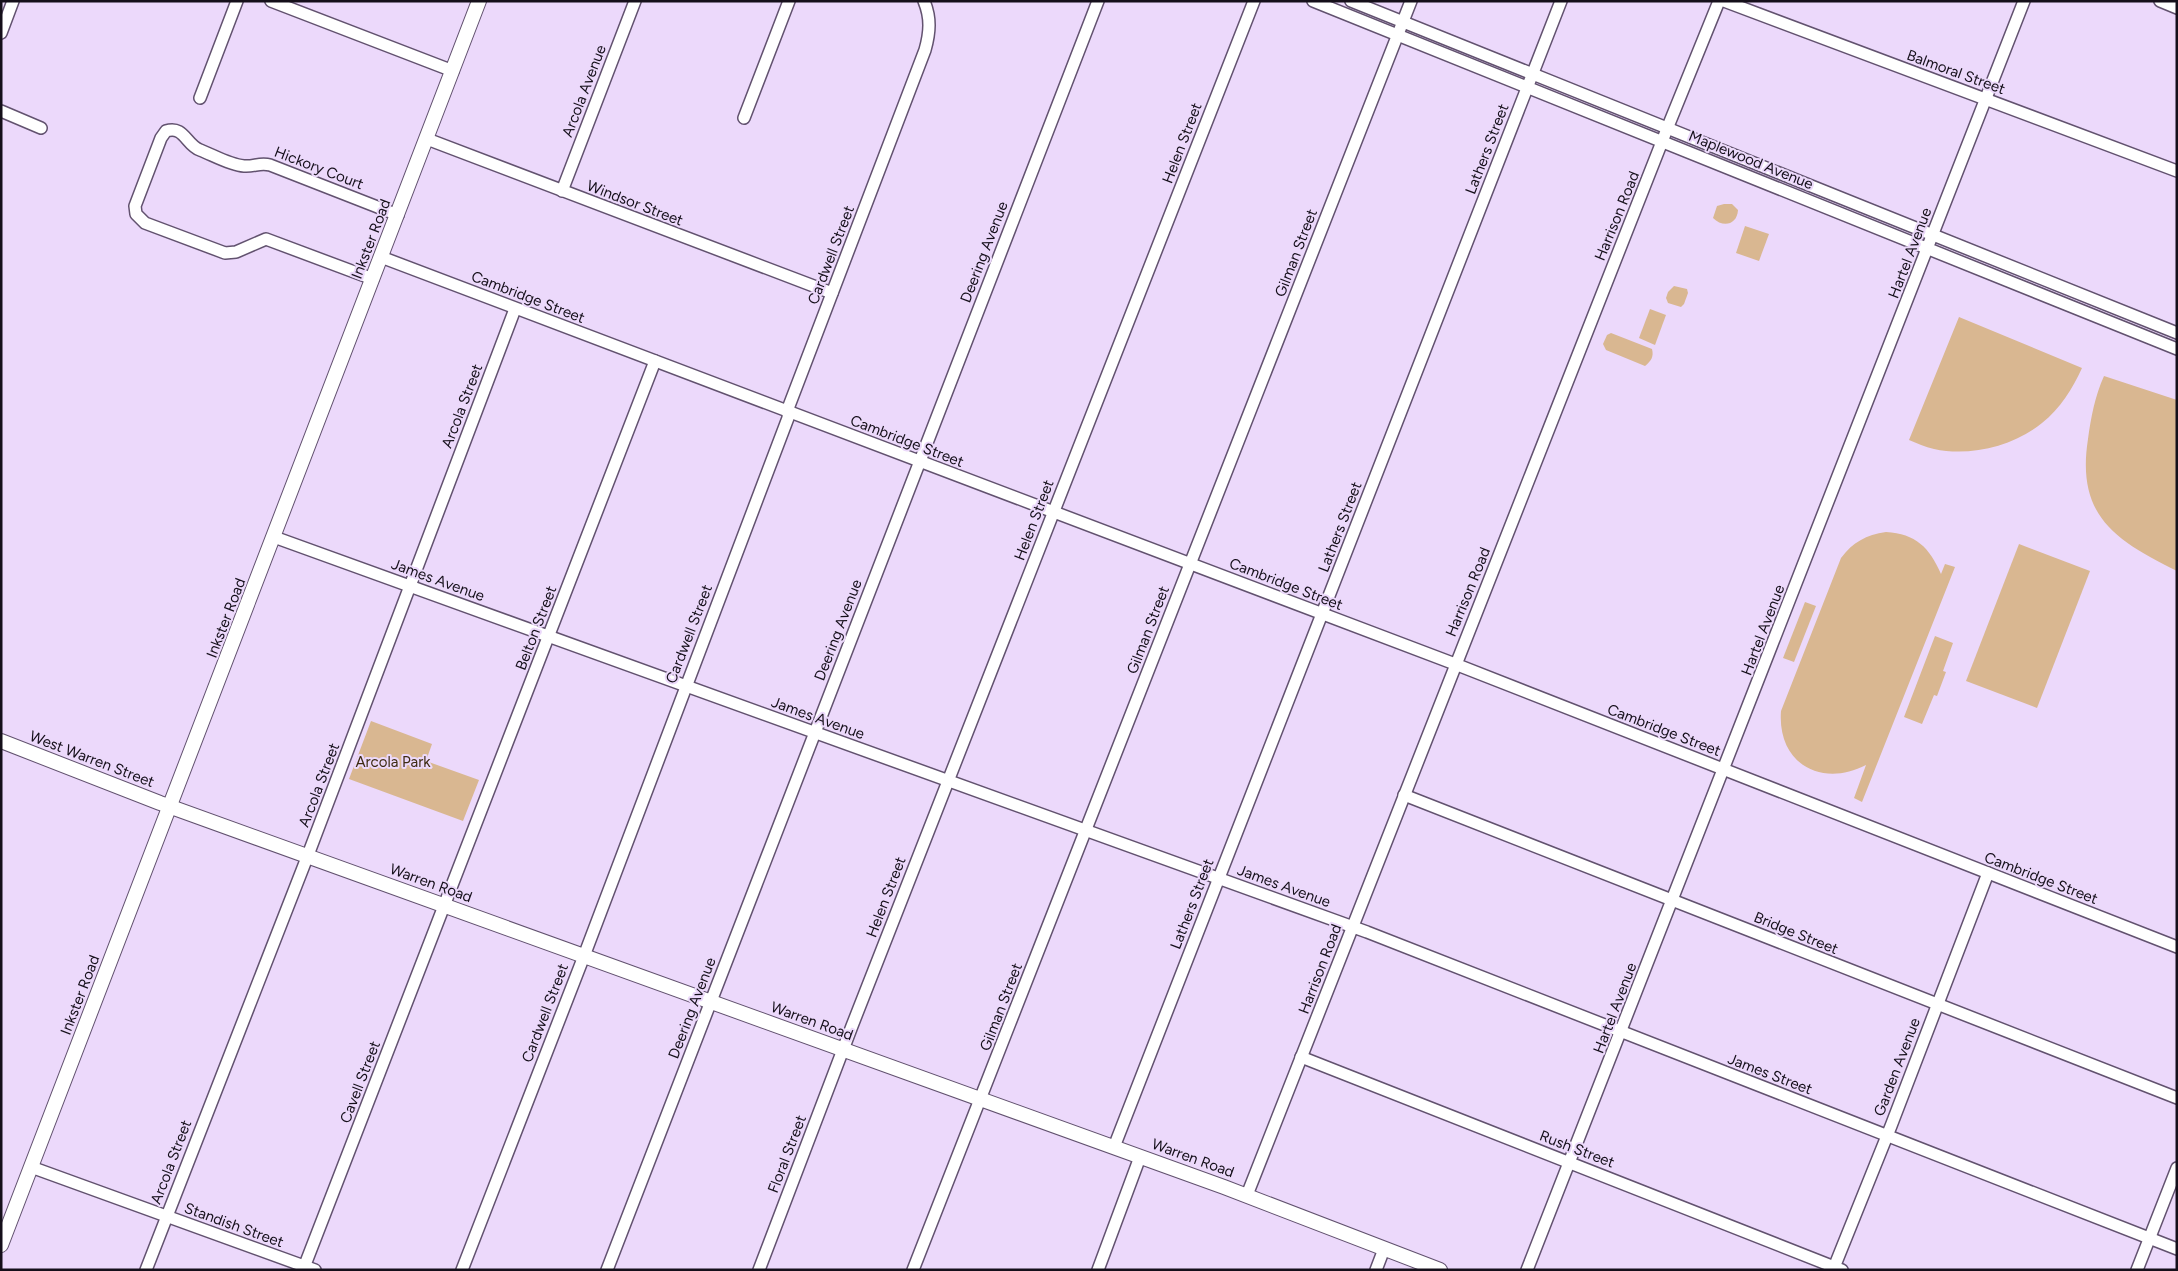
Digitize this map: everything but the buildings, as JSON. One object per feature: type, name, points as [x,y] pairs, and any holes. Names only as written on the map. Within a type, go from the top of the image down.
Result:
[{"type":"main road","name":"Inkster Road","points":[[1,1245],[479,1]]},
{"type":"main road","name":"West Warren Street","points":[[2,744],[171,806]]},
{"type":"main road","name":"Warren Road","points":[[171,806],[1247,1195],[1440,1270]]},
{"type":"street","points":[[1,33],[13,1]]},
{"type":"street","points":[[200,98],[237,1]]},
{"type":"street","points":[[271,1],[453,71]]},
{"type":"street","name":"Arcola Avenue","points":[[562,191],[635,1]]},
{"type":"street","points":[[744,118],[789,1]]},
{"type":"street","name":"Deering Avenue","points":[[607,1270],[1098,1]]},
{"type":"street","name":"Helen Street","points":[[843,1049],[1254,1]]},
{"type":"street","name":"Maplewood Avenue","points":[[1313,1],[2177,349]]},
{"type":"street","name":"Maplewood Avenue","points":[[1351,1],[2177,333]]},
{"type":"street","name":"Gilman Street","points":[[913,1270],[971,1118],[981,1099],[1411,1]]},
{"type":"street","name":"Lathers Street","points":[[1114,1147],[1561,1]]},
{"type":"street","name":"Harrison Road","points":[[1247,1195],[1455,664],[1719,1]]},
{"type":"street","name":"Balmoral Street","points":[[1724,1],[2177,171]]},
{"type":"street","name":"Hartel Avenue","points":[[1527,1270],[1571,1163],[2024,1]]},
{"type":"street","points":[[2160,1],[2177,8]]},
{"type":"street","name":"Cardwell Street","points":[[462,1270],[584,956],[788,418],[789,406],[925,50],[930,29],[925,4]]},
{"type":"street","points":[[1,111],[41,128]]},
{"type":"street","name":"Hickory Court","points":[[373,279],[266,239],[236,252],[225,254],[145,223],[136,214],[135,206],[161,138],[166,131],[175,130],[183,133],[189,143],[195,148],[240,166],[249,166],[261,162],[398,215]]},
{"type":"street","name":"Windsor Street","points":[[427,139],[832,293]]},
{"type":"street","name":"Cambridge Street","points":[[381,257],[1455,664],[2177,947]]},
{"type":"street","points":[[2013,283],[2019,270]]},
{"type":"street","points":[[2096,317],[2102,302]]},
{"type":"street","name":"Arcola Street","points":[[146,1270],[308,855],[516,309]]},
{"type":"street","name":"Belton Street","points":[[444,905],[655,361]]},
{"type":"street","name":"James Avenue","points":[[274,538],[1352,927]]},
{"type":"street","name":"Bridge Street","points":[[1404,795],[2177,1098]]},
{"type":"street","name":"Garden Avenue","points":[[1836,1269],[1988,873]]},
{"type":"street","name":"Cavell Street","points":[[308,1268],[444,905]]},
{"type":"street","name":"James Street","points":[[1352,927],[2177,1250]]},
{"type":"street","name":"Floral Street","points":[[759,1270],[843,1049]]},
{"type":"street","name":"Rush Street","points":[[1301,1057],[1836,1269]]},
{"type":"street","points":[[1098,1270],[1140,1157]]},
{"type":"street","name":"Standish Street","points":[[31,1167],[308,1268]]},
{"type":"street","points":[[2137,1270],[2177,1168]]},
{"type":"street","points":[[1376,1270],[1384,1249]]},
{"type":"green space","points":[[1732,204],[1738,210],[1735,219],[1725,224],[1713,218],[1717,206]]},
{"type":"green space","points":[[1745,226],[1769,234],[1759,261],[1736,253]]},
{"type":"green space","points":[[1674,286],[1687,289],[1688,293],[1681,307],[1668,303],[1666,298],[1668,292]]},
{"type":"green space","points":[[1650,309],[1666,315],[1655,345],[1639,338]]},
{"type":"green space","points":[[1959,317],[2082,368],[2060,405],[2049,417],[2031,431],[1991,448],[1962,452],[1934,449],[1909,440]]},
{"type":"green space","points":[[1611,333],[1652,349],[1653,354],[1650,361],[1645,366],[1606,350],[1603,344],[1607,335]]},
{"type":"green space","points":[[2104,376],[2177,400],[2177,571],[2155,560],[2118,536],[2105,522],[2095,506],[2088,488],[2086,466],[2088,439],[2098,391]]},
{"type":"green space","points":[[1886,532],[1906,536],[1920,544],[1932,556],[1941,574],[1945,564],[1955,567],[1862,802],[1854,798],[1866,765],[1834,774],[1819,772],[1805,766],[1786,745],[1782,729],[1781,711],[1841,558],[1860,540]]},
{"type":"green space","points":[[2019,544],[2090,571],[2037,708],[1966,681]]},
{"type":"green space","points":[[1805,602],[1816,606],[1794,662],[1783,658]]},
{"type":"green space","points":[[1935,636],[1953,643],[1943,671],[1946,672],[1937,696],[1934,695],[1922,724],[1904,717]]},
{"type":"green space","name":"Arcola Park","points":[[371,721],[432,744],[426,761],[479,780],[463,821],[349,779]]}]
